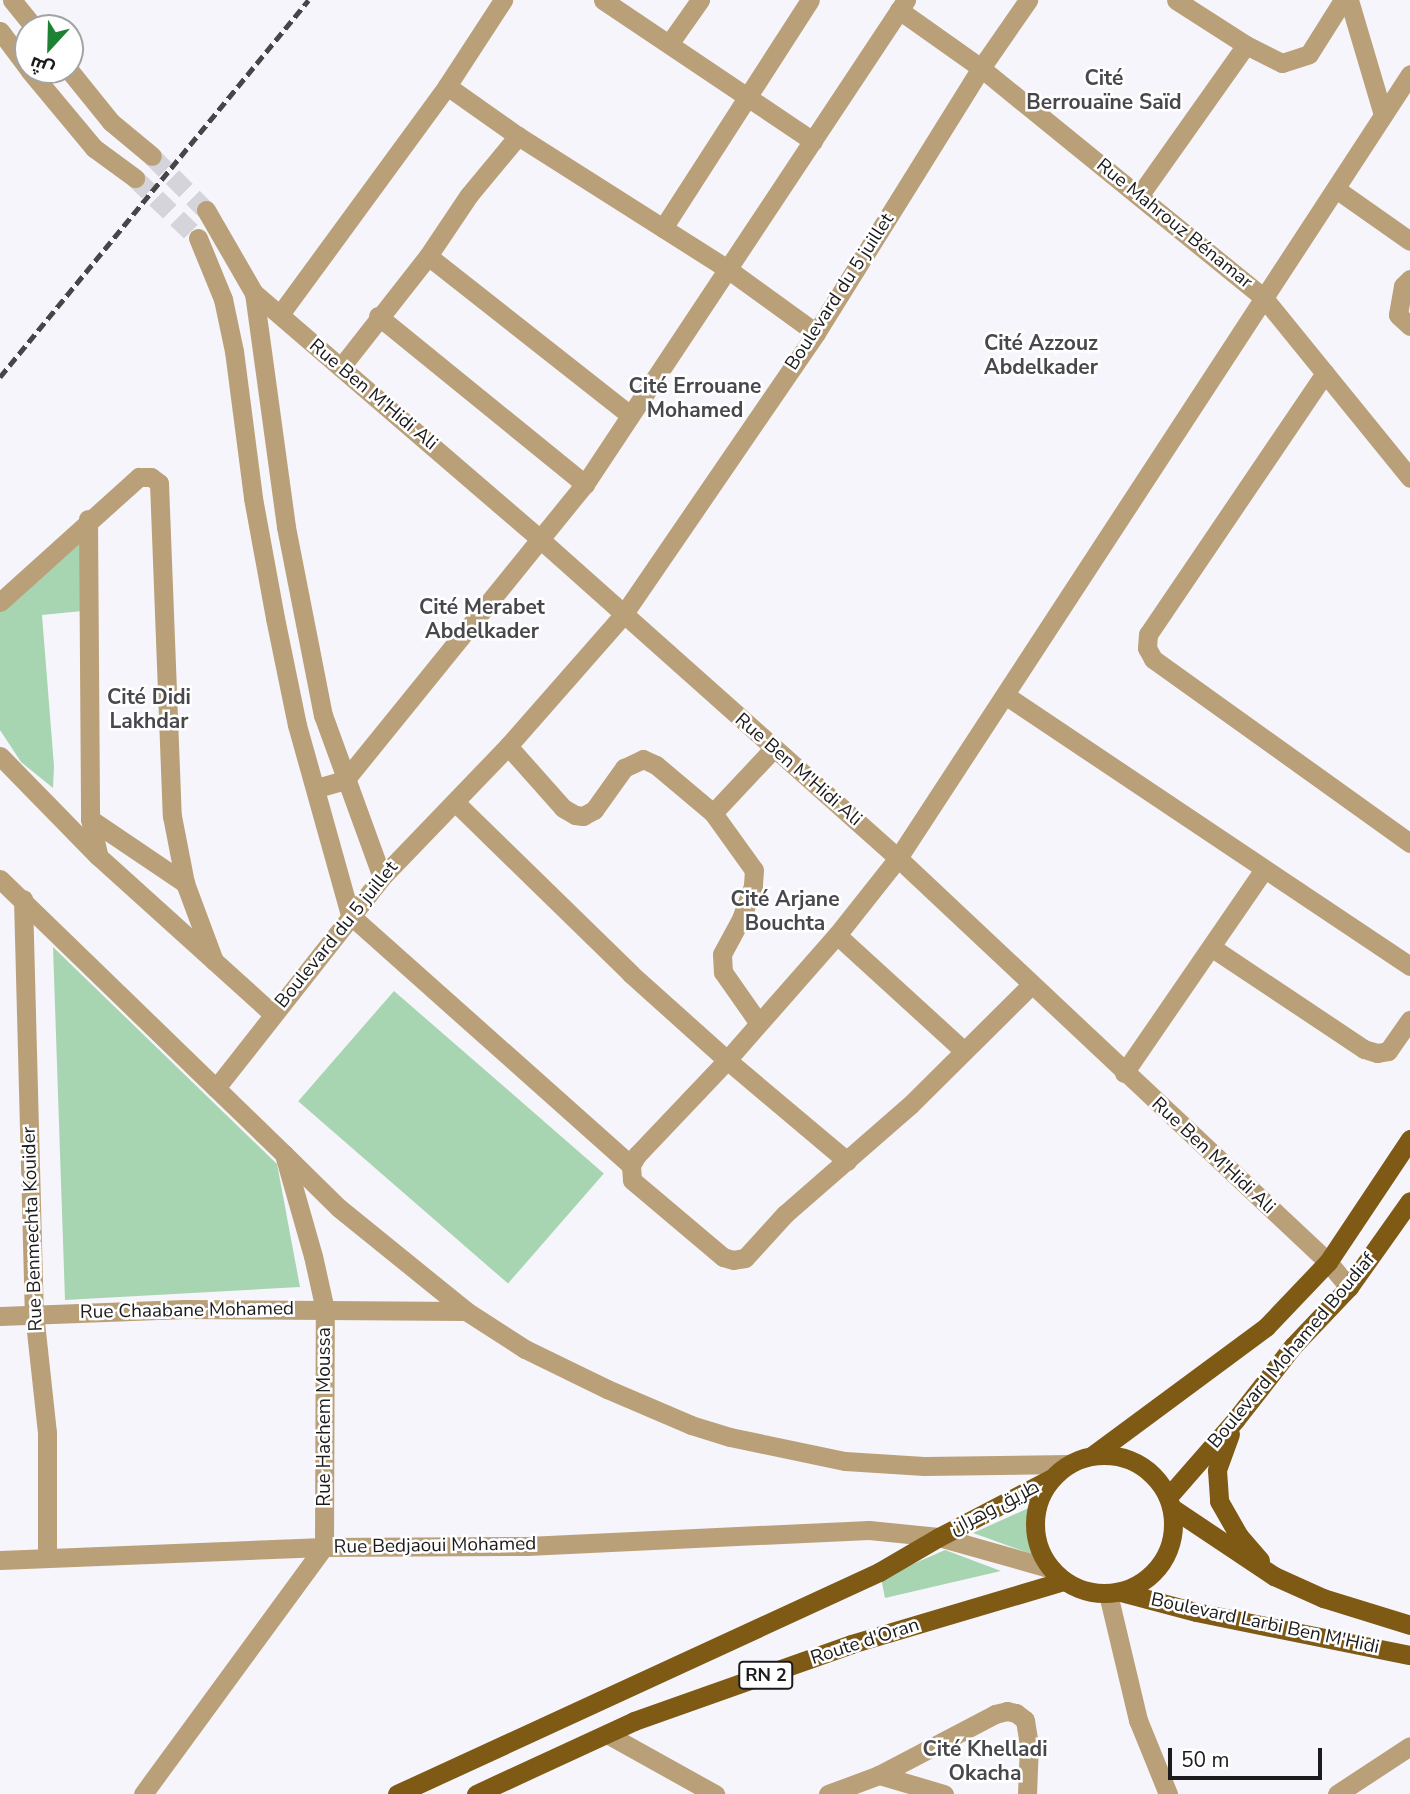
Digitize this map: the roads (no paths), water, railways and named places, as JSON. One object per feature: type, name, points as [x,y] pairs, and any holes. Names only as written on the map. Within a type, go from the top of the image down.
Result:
[{"type":"main road","name":"Boulevard Mohamed Boudiaf","points":[[1093,1455],[1266,1327],[1328,1262],[1410,1139]]},
{"type":"main road","name":"Boulevard Mohamed Boudiaf","points":[[1170,1503],[1293,1346],[1349,1287],[1410,1200]]},
{"type":"main road","points":[[1236,1419],[1217,1470],[1219,1501],[1239,1536],[1274,1576]]},
{"type":"main road","points":[[1093,1455],[1130,1459],[1159,1481],[1170,1503],[1171,1544],[1164,1560],[1152,1575],[1114,1593],[1091,1592],[1058,1575],[1044,1559],[1036,1539],[1035,1518],[1040,1498],[1051,1479],[1070,1464],[1093,1455]]},
{"type":"main road","name":"طريق وهران","points":[[939,1537],[1051,1479]]},
{"type":"main road","name":"Boulevard Larbi Ben M'Hidi","points":[[1170,1503],[1274,1576],[1323,1598],[1410,1625]]},
{"type":"main road","name":"RN 2","points":[[397,1794],[879,1572],[939,1537]]},
{"type":"main road","name":"Route d'Oran","points":[[477,1794],[634,1721],[1058,1575]]},
{"type":"main road","name":"Boulevard Larbi Ben M'Hidi","points":[[1114,1593],[1410,1655]]},
{"type":"street","points":[[12,0],[24,14]]},
{"type":"street","points":[[281,313],[447,86],[503,0]]},
{"type":"street","points":[[603,0],[813,141]]},
{"type":"street","points":[[669,44],[699,0]]},
{"type":"street","points":[[663,228],[810,0]]},
{"type":"street","name":"Boulevard du 5 juillet","points":[[216,1088],[382,877],[508,746],[623,615],[816,333],[981,68],[1028,0]]},
{"type":"street","points":[[1176,0],[1246,46],[1282,63],[1309,54],[1343,0]]},
{"type":"street","points":[[1349,0],[1383,115]]},
{"type":"street","points":[[317,788],[345,780],[585,484],[902,5]]},
{"type":"street","name":"Rue Mahrouz Bénamar","points":[[902,5],[1263,297],[1410,478]]},
{"type":"street","points":[[0,31],[14,49]]},
{"type":"street","points":[[1139,196],[1246,46]]},
{"type":"street","points":[[631,1165],[837,935],[898,858],[1410,74]]},
{"type":"street","points":[[41,84],[94,148],[135,178]]},
{"type":"street","points":[[80,84],[111,122],[152,156]]},
{"type":"street","points":[[447,86],[518,136],[729,270],[816,333]]},
{"type":"street","points":[[341,367],[378,316],[428,256],[469,195],[518,136]]},
{"type":"street","points":[[1336,189],[1410,241]]},
{"type":"street","points":[[206,209],[254,293],[286,527],[323,715],[382,877]]},
{"type":"street","points":[[198,238],[223,299],[234,351],[253,498],[275,618],[298,725],[350,915],[631,1165],[632,1180],[723,1257],[733,1260],[745,1258],[785,1214],[910,1105],[1031,985]]},
{"type":"street","points":[[428,256],[630,415]]},
{"type":"street","points":[[1410,279],[1404,286],[1398,315],[1410,326]]},
{"type":"street","name":"Rue Ben M'Hidi Ali","points":[[254,293],[281,313],[541,540],[898,858],[1328,1262],[1349,1287]]},
{"type":"street","points":[[378,316],[585,484]]},
{"type":"street","points":[[1325,373],[1148,635],[1147,648],[1153,659],[1410,843]]},
{"type":"street","points":[[0,602],[88,519],[139,477],[151,477],[159,483],[172,816],[185,883],[214,961]]},
{"type":"street","points":[[88,519],[90,819],[98,856]]},
{"type":"street","points":[[1005,695],[1410,966]]},
{"type":"street","points":[[508,746],[563,808],[575,815],[583,816],[594,810],[624,768],[643,759],[656,765],[713,813],[754,870],[753,886],[743,917],[722,954],[723,972],[758,1022]]},
{"type":"street","points":[[713,813],[773,749]]},
{"type":"street","points":[[0,756],[98,856],[273,1014]]},
{"type":"street","points":[[455,802],[631,974],[727,1060],[847,1161]]},
{"type":"street","points":[[90,819],[185,883]]},
{"type":"street","points":[[1124,1073],[1264,869]]},
{"type":"street","points":[[0,879],[339,1209],[466,1311],[525,1349],[607,1389],[691,1425],[730,1437],[845,1461],[924,1466],[1070,1464]]},
{"type":"street","name":"Rue Benmechta Kouider","points":[[23,899],[34,1313],[47,1433],[47,1558]]},
{"type":"street","points":[[837,935],[964,1051]]},
{"type":"street","points":[[1211,947],[1364,1049],[1377,1053],[1388,1051],[1410,1020]]},
{"type":"street","name":"Rue Hachem Moussa","points":[[284,1154],[313,1256],[325,1310],[324,1547]]},
{"type":"street","name":"Rue Chaabane Mohamed","points":[[0,1316],[185,1309],[466,1311]]},
{"type":"street","name":"Rue Bedjaoui Mohamed","points":[[0,1560],[324,1547],[527,1546],[869,1530],[939,1537],[1058,1575]]},
{"type":"street","points":[[143,1794],[324,1547]]},
{"type":"street","points":[[1114,1593],[1138,1720],[1168,1794]]},
{"type":"street","points":[[828,1794],[879,1775],[995,1714],[1007,1711],[1016,1713],[1025,1720],[1029,1744],[1027,1794]]},
{"type":"street","points":[[607,1734],[715,1794]]},
{"type":"street","points":[[1337,1794],[1410,1746]]},
{"type":"street","points":[[879,1775],[944,1794]]},
{"type":"tunnel","points":[[152,156],[206,210]]},
{"type":"tunnel","points":[[135,178],[198,238]]},
{"type":"railway","points":[[0,377],[309,0]]},
{"type":"district","name":"Cité Berrouaïne Saïd","points":[[1104,90]]},
{"type":"district","name":"Cité Azzouz Abdelkader","points":[[1041,355]]},
{"type":"district","name":"Cité Errouane Mohamed","points":[[695,398]]},
{"type":"district","name":"Cité Merabet Abdelkader","points":[[482,619]]},
{"type":"district","name":"Cité Didi Lakhdar","points":[[149,709]]},
{"type":"district","name":"Cité Arjane Bouchta","points":[[785,911]]},
{"type":"district","name":"Cité Khelladi Okacha","points":[[985,1761]]}]
